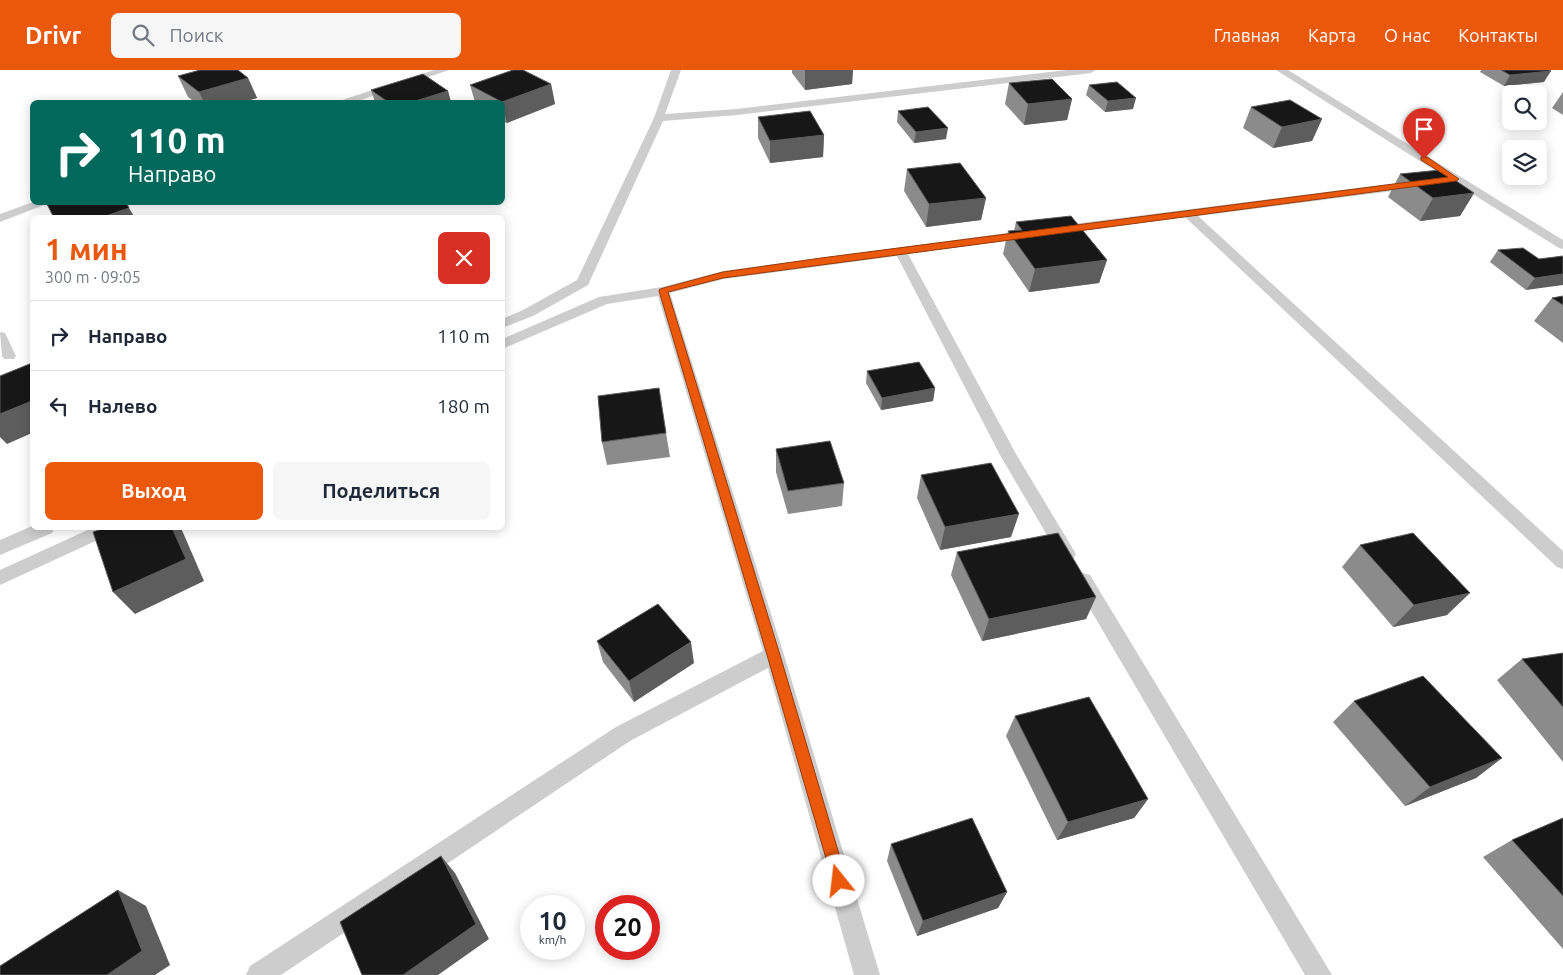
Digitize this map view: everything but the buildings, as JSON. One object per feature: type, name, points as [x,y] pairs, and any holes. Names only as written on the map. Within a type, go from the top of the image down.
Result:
[{"type":"lane","points":[[352,100],[444,70]]},
{"type":"lane","points":[[505,323],[528,313],[583,282],[660,118],[676,70]]},
{"type":"lane","points":[[660,118],[736,112],[1090,70]]},
{"type":"lane","points":[[1281,70],[1563,245]]},
{"type":"lane","points":[[505,345],[604,300],[663,291],[723,275],[900,250],[1456,179]]},
{"type":"lane","points":[[0,218],[37,205]]},
{"type":"lane","points":[[1188,214],[1563,562]]},
{"type":"lane","points":[[900,250],[1008,455],[1320,975]]},
{"type":"lane","points":[[663,291],[774,655],[866,975]]},
{"type":"lane","points":[[0,336],[9,356]]},
{"type":"lane","points":[[0,548],[41,530]]},
{"type":"lane","points":[[0,578],[103,530]]},
{"type":"lane","points":[[259,975],[624,734],[774,655]]},
{"type":"route","points":[[839,881],[774,655],[663,291],[723,275],[821,261],[1456,179],[1424,159]]}]
